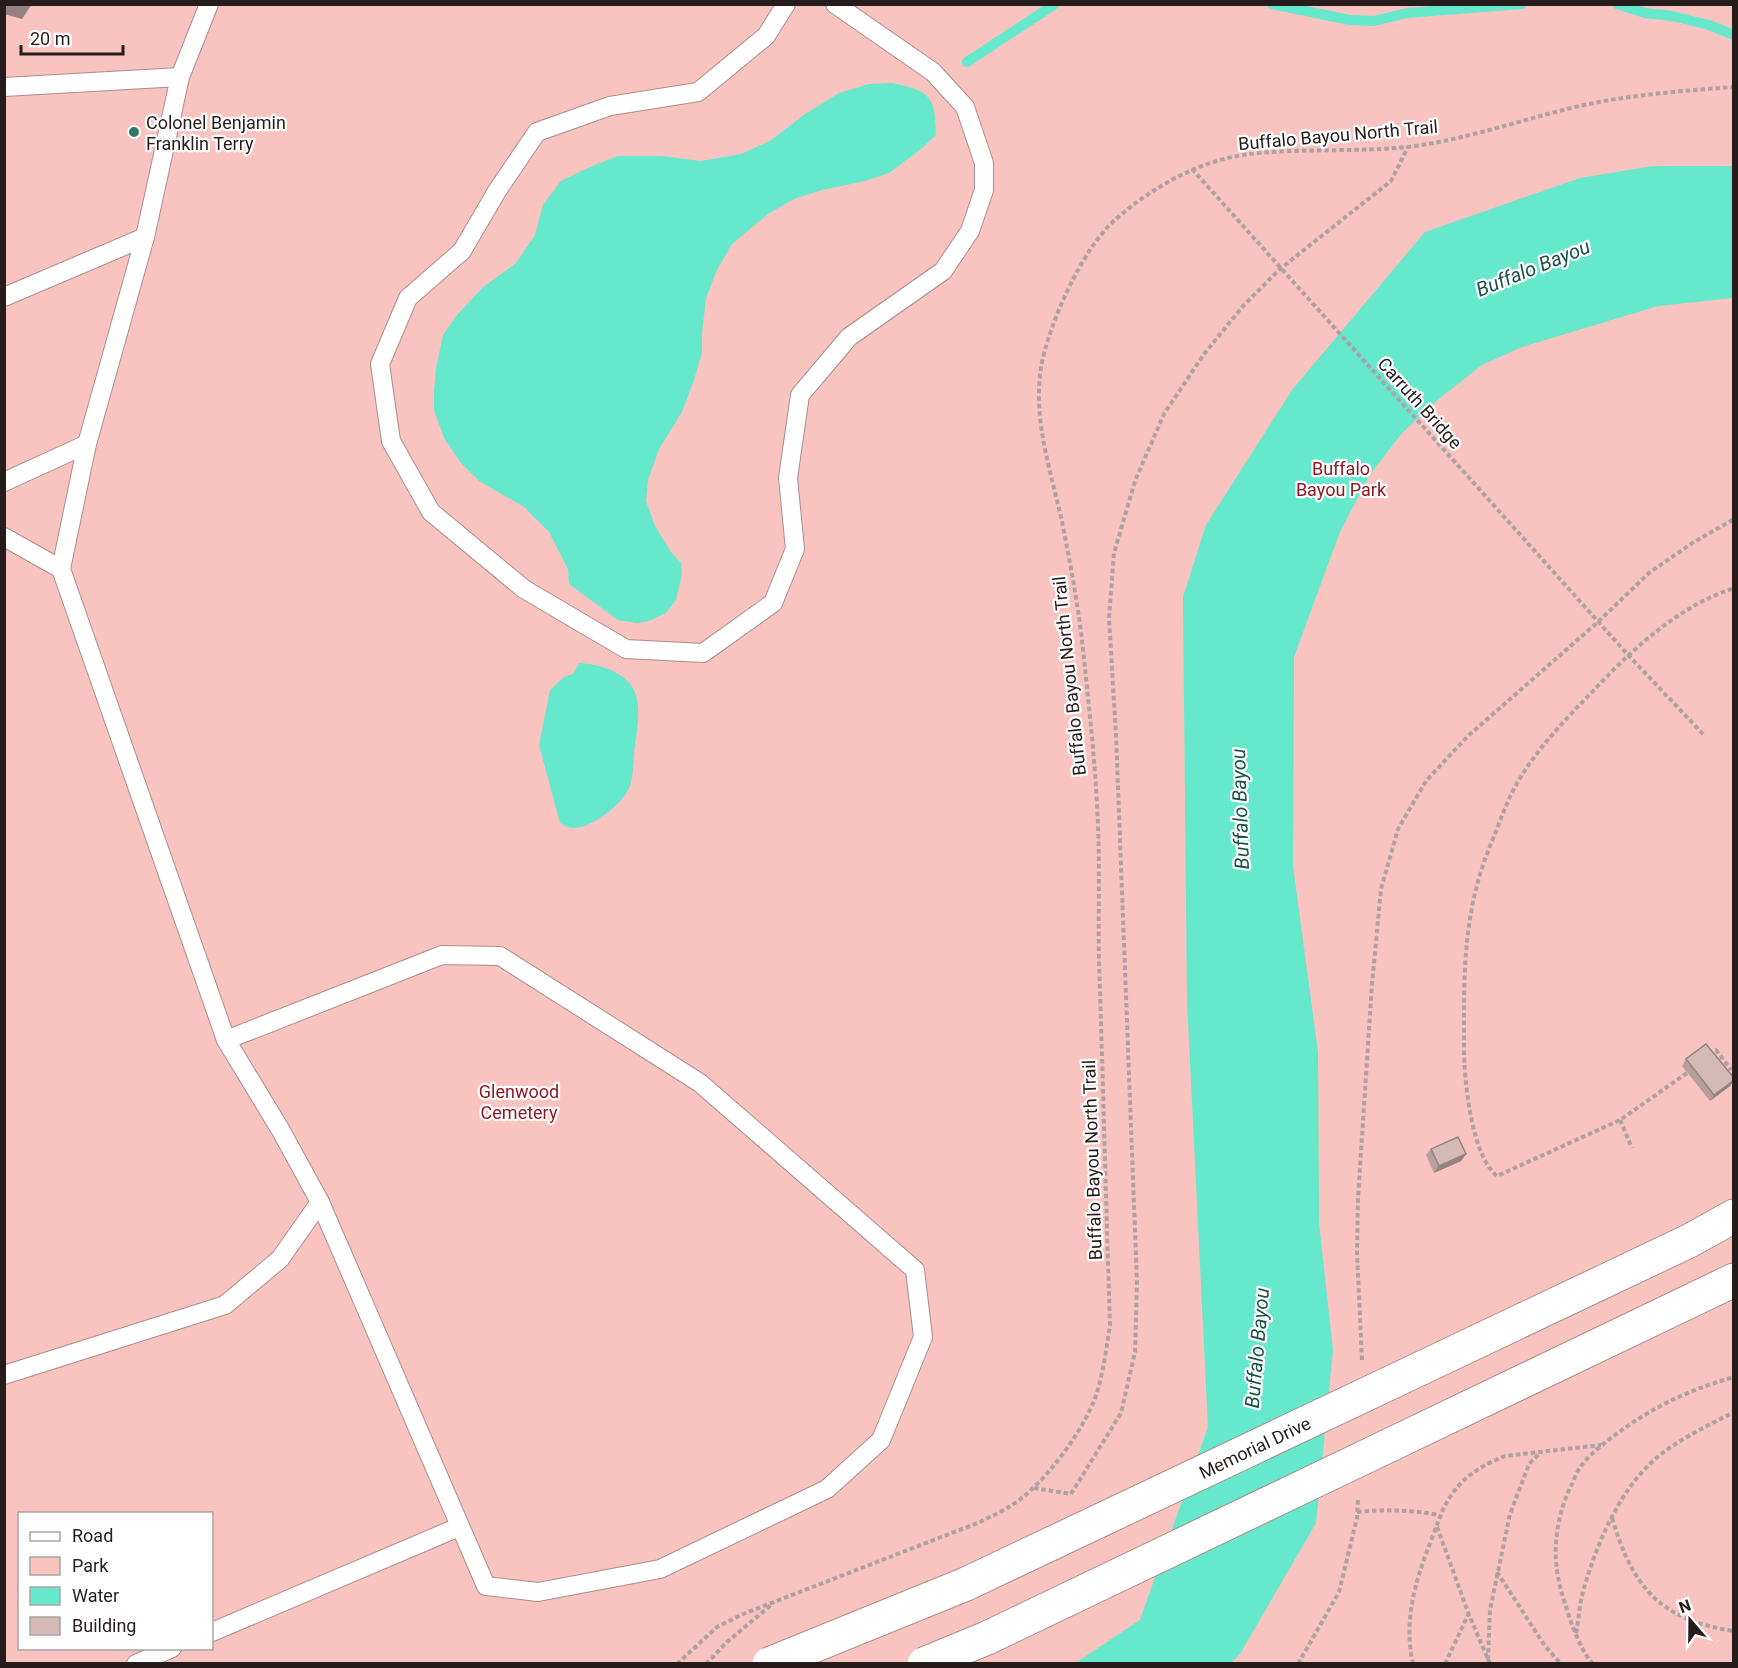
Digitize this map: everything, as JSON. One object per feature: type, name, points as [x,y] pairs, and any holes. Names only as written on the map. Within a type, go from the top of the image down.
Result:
[{"type":"main road","name":"Memorial Drive","points":[[769,1664],[966,1584],[1377,1377],[1689,1240],[1734,1216]]},
{"type":"main road","points":[[924,1664],[987,1638],[1734,1280]]},
{"type":"lane","points":[[209,4],[180,77],[145,237],[87,444],[61,569],[226,1040],[280,1128],[320,1202],[486,1586],[538,1592],[660,1569],[827,1489],[881,1440],[923,1337],[915,1270],[700,1083],[500,956],[442,955],[226,1040]]},
{"type":"lane","points":[[786,4],[766,36],[699,92],[610,106],[537,132],[497,191],[462,251],[408,298],[380,364],[391,441],[431,512],[524,589],[626,649],[703,653],[773,603],[795,549],[788,478],[800,395],[849,337],[943,271],[970,231],[984,190],[984,163],[965,106],[933,72],[834,4]]},
{"type":"lane","points":[[4,87],[180,77]]},
{"type":"lane","points":[[4,297],[145,237]]},
{"type":"lane","points":[[4,482],[87,444]]},
{"type":"lane","points":[[4,537],[61,569]]},
{"type":"lane","points":[[4,1375],[225,1305],[280,1259],[320,1202]]},
{"type":"lane","points":[[213,1632],[459,1527]]},
{"type":"lane","points":[[136,1664],[167,1650]]},
{"type":"path","name":"Buffalo Bayou North Trail","points":[[677,1664],[717,1628],[743,1614],[980,1522],[1009,1507],[1033,1488],[1075,1440],[1094,1401],[1105,1359],[1110,1325],[1098,826],[1083,649],[1075,584],[1043,436],[1040,410],[1041,368],[1065,295],[1093,246],[1111,223],[1148,193],[1192,169],[1222,159],[1249,154],[1408,147],[1453,139],[1577,107],[1639,95],[1734,87]]},
{"type":"path","points":[[1033,1488],[1071,1494],[1121,1413],[1135,1352],[1137,1283],[1116,735],[1109,618],[1114,553],[1135,481],[1164,414],[1204,354],[1244,305],[1280,269],[1391,181],[1408,147]]},
{"type":"path","name":"Carruth Bridge","points":[[1192,169],[1574,592],[1629,656],[1704,735]]},
{"type":"path","points":[[1377,1377],[1357,1253],[1360,1162],[1381,889],[1398,829],[1426,781],[1468,736],[1599,621],[1650,572],[1694,542],[1734,519]]},
{"type":"path","points":[[1687,1073],[1620,1120],[1497,1176],[1491,1172],[1479,1145],[1469,1107],[1464,1064],[1464,986],[1476,889],[1508,801],[1522,775],[1573,712],[1629,656],[1692,607],[1734,588]]},
{"type":"path","points":[[1707,1057],[1716,1050],[1731,1070]]},
{"type":"path","points":[[1620,1120],[1632,1148]]},
{"type":"path","points":[[1593,1664],[1576,1634],[1557,1578],[1555,1546],[1561,1508],[1580,1466],[1601,1445],[1631,1422],[1664,1402],[1702,1386],[1734,1377]]},
{"type":"path","points":[[1576,1634],[1582,1594],[1624,1494],[1639,1474],[1656,1458],[1734,1412]]},
{"type":"path","points":[[1413,1664],[1410,1629],[1411,1601],[1417,1576],[1437,1526],[1439,1515],[1463,1481],[1491,1462],[1505,1456],[1601,1445]]},
{"type":"path","points":[[1489,1662],[1490,1610],[1510,1514],[1529,1464],[1543,1451]]},
{"type":"path","points":[[1298,1664],[1339,1592],[1357,1512],[1359,1489]]},
{"type":"path","points":[[1357,1512],[1402,1510],[1439,1515]]},
{"type":"path","points":[[1612,1518],[1623,1552],[1633,1573],[1651,1595],[1672,1613],[1696,1624],[1734,1631]]},
{"type":"path","points":[[1437,1526],[1468,1615],[1489,1662]]},
{"type":"path","points":[[1497,1572],[1545,1646],[1561,1664]]},
{"type":"path","name":"Buffalo Bayou North Trail","points":[[706,1664],[727,1642],[774,1603]]},
{"type":"path","points":[[1445,1664],[1468,1615]]},
{"type":"green space","points":[[5,5],[1733,5],[1733,1663],[5,1664]]},
{"type":"water","points":[[892,83],[915,89],[928,97],[934,112],[936,135],[889,173],[794,199],[768,214],[732,244],[717,270],[706,298],[702,353],[694,380],[682,412],[659,449],[648,480],[646,501],[655,526],[671,552],[681,563],[682,574],[676,600],[666,613],[649,621],[637,623],[618,620],[569,584],[568,569],[549,532],[524,507],[479,481],[461,463],[444,438],[434,410],[436,368],[443,335],[457,315],[482,288],[516,263],[535,235],[543,205],[561,181],[618,156],[662,156],[701,161],[741,154],[770,141],[805,114],[839,93],[869,84]]},
{"type":"water","name":"Buffalo Bayou","points":[[1653,166],[1733,166],[1733,298],[1658,306],[1522,347],[1482,365],[1440,398],[1402,433],[1369,476],[1340,532],[1294,657],[1293,866],[1318,1052],[1319,1223],[1333,1350],[1316,1523],[1240,1654],[1231,1663],[1074,1664],[1140,1620],[1208,1427],[1187,1001],[1183,597],[1206,525],[1292,390],[1425,232],[1580,178]]},
{"type":"water","points":[[579,663],[597,665],[622,676],[634,690],[638,716],[632,776],[627,793],[597,820],[573,828],[560,823],[539,745],[550,690],[564,677],[573,674]]},
{"type":"building","points":[[1706,1044],[1734,1078],[1714,1095],[1686,1059]]},
{"type":"building","points":[[1458,1137],[1466,1154],[1439,1166],[1431,1149]]},
{"type":"waterway","points":[[967,62],[1055,4]]},
{"type":"waterway","points":[[1272,4],[1350,20],[1374,21],[1407,13],[1522,4]]},
{"type":"waterway","points":[[1617,4],[1645,13],[1672,16],[1709,25],[1734,35]]},
{"type":"place","name":"Colonel Benjamin Franklin Terry","points":[[134,132]]},
{"type":"park label","name":"Buffalo Bayou Park","points":[[1341,478]]},
{"type":"park label","name":"Glenwood Cemetery","points":[[519,1101]]}]
